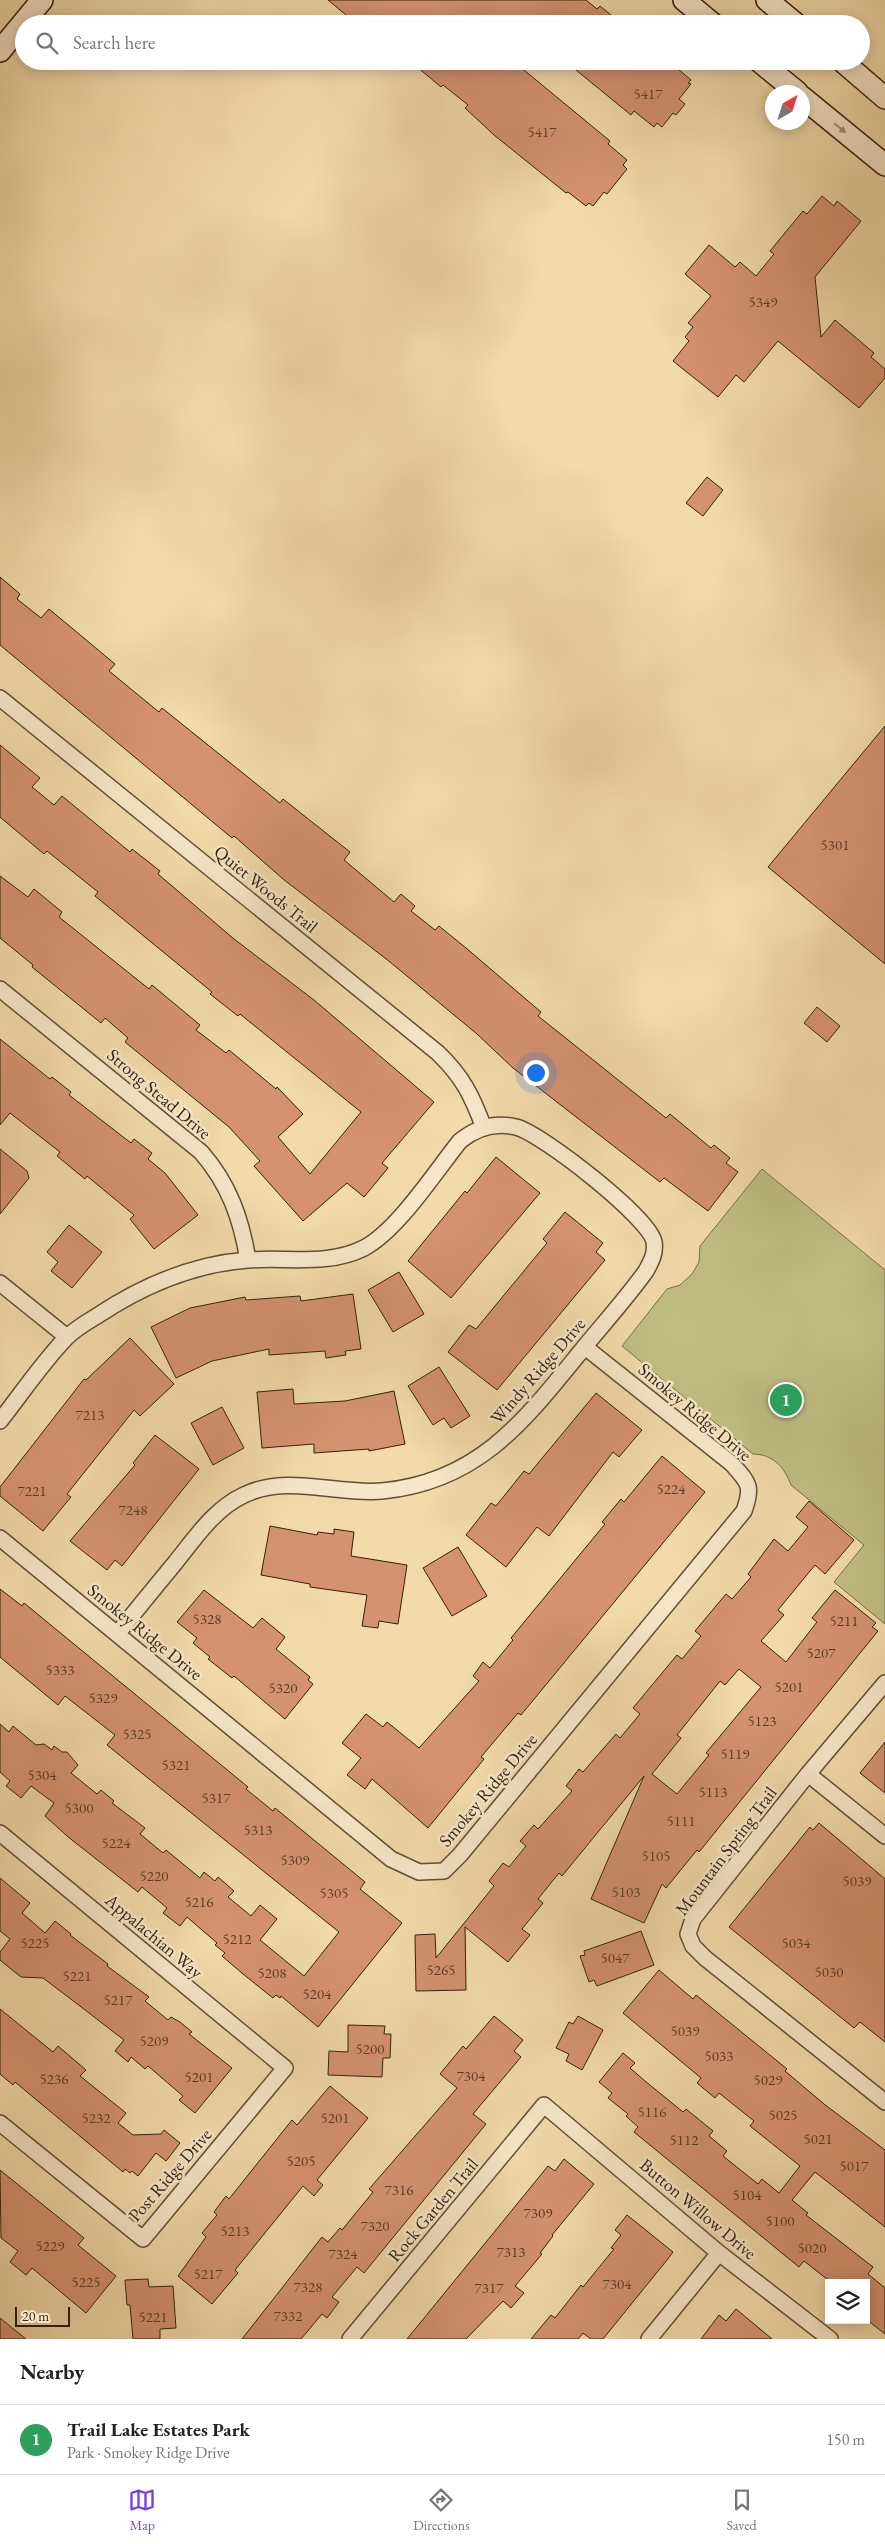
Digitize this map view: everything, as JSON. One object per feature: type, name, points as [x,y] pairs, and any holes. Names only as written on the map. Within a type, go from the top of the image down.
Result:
[{"type":"main road","points":[[30,15],[42,0]]},
{"type":"main road","points":[[684,0],[702,15]]},
{"type":"main road","points":[[767,0],[785,15]]},
{"type":"main road","points":[[0,51],[15,33]]},
{"type":"main road","points":[[769,70],[788,85]]},
{"type":"main road","points":[[852,70],[885,98]]},
{"type":"main road","points":[[810,104],[885,165]]},
{"type":"street","name":"Quiet Woods Trail","points":[[0,698],[438,1053],[463,1080],[472,1096],[484,1128]]},
{"type":"street","name":"Strong Stead Drive","points":[[0,989],[201,1152],[221,1178],[231,1198],[241,1223],[248,1260]]},
{"type":"street","name":"Windy Ridge Drive","points":[[118,1633],[203,1527],[228,1504],[244,1495],[285,1485],[365,1492],[384,1491],[432,1480],[452,1472],[490,1450],[519,1426],[646,1271],[653,1257],[654,1242],[645,1224],[632,1211],[531,1132],[500,1125],[484,1128]]},
{"type":"street","points":[[0,1421],[67,1337],[124,1298],[149,1286],[202,1268],[248,1260],[331,1258],[365,1248],[394,1224],[460,1141],[470,1133],[484,1128]]},
{"type":"street","points":[[0,1283],[67,1337]]},
{"type":"street","name":"Smokey Ridge Drive","points":[[0,1538],[391,1859],[419,1872],[444,1871],[460,1855],[744,1511],[750,1495],[749,1482],[732,1464],[585,1346]]},
{"type":"street","name":"Mountain Spring Trail","points":[[885,1683],[808,1774],[694,1920],[688,1934],[693,1946],[705,1958],[885,2102]]},
{"type":"street","points":[[808,1774],[885,1836]]},
{"type":"street","name":"Appalachian Way","points":[[0,1833],[285,2068]]},
{"type":"street","name":"Post Ridge Drive","points":[[0,2123],[143,2239],[285,2068]]},
{"type":"street","name":"Button Willow Drive","points":[[544,2105],[719,2253],[830,2339]]},
{"type":"street","name":"Rock Garden Trail","points":[[350,2339],[544,2105]]},
{"type":"street","points":[[649,2339],[719,2253]]},
{"type":"shaded area","points":[[762,1169],[885,1270],[885,1624],[834,1582],[864,1545],[791,1485],[782,1468],[777,1463],[767,1456],[753,1454],[622,1346],[667,1289],[680,1285],[692,1274],[699,1262],[700,1246]]},
{"type":"building","points":[[328,0],[586,0],[597,9],[600,6],[611,15],[346,15]]},
{"type":"building","points":[[421,70],[524,70],[610,141],[608,144],[627,160],[623,165],[627,169],[607,194],[604,192],[593,206],[589,203],[586,206],[568,192],[566,193],[494,135],[465,108],[468,105],[443,85],[441,87]]},
{"type":"building","points":[[576,70],[679,70],[691,80],[688,83],[691,84],[679,99],[685,104],[676,115],[673,113],[662,127],[657,123],[654,127],[634,111],[631,115]]},
{"type":"building","points":[[822,196],[834,206],[837,201],[861,221],[815,277],[821,337],[835,320],[874,353],[871,357],[885,369],[885,378],[859,408],[778,341],[744,382],[736,375],[718,397],[673,361],[689,341],[685,337],[693,327],[688,323],[711,296],[685,274],[709,245],[735,267],[740,262],[756,276],[774,254],[770,251],[803,211],[807,214]]},
{"type":"building","points":[[707,477],[723,490],[703,516],[686,503]]},
{"type":"building","points":[[0,577],[20,594],[17,599],[41,618],[49,609],[115,664],[109,671],[159,712],[162,708],[280,803],[283,799],[350,852],[344,860],[394,902],[401,894],[415,906],[411,911],[435,930],[439,926],[466,948],[541,1012],[538,1016],[666,1118],[670,1114],[711,1148],[714,1145],[730,1158],[726,1163],[738,1172],[708,1211],[664,1178],[660,1182],[513,1068],[477,1034],[390,962],[283,879],[234,836],[232,838],[0,645]]},
{"type":"building","points":[[885,726],[885,964],[768,867]]},
{"type":"building","points":[[0,745],[40,778],[32,787],[54,805],[62,796],[130,852],[132,849],[160,871],[158,874],[234,939],[314,1000],[434,1102],[382,1163],[388,1168],[364,1197],[347,1183],[303,1221],[254,1166],[260,1161],[229,1127],[125,1042],[128,1038],[105,1018],[101,1023],[32,967],[33,965],[0,938],[0,876],[28,897],[34,889],[62,912],[59,917],[149,989],[152,985],[200,1025],[196,1030],[226,1053],[229,1050],[276,1089],[277,1087],[303,1114],[278,1137],[310,1174],[361,1112],[240,1014],[238,1016],[210,994],[212,992],[95,896],[98,892],[47,851],[44,854],[0,817]]},
{"type":"building","points":[[817,1007],[840,1026],[827,1042],[804,1023]]},
{"type":"building","points":[[0,1039],[50,1079],[52,1077],[71,1092],[69,1095],[131,1143],[134,1139],[152,1153],[148,1159],[165,1173],[198,1215],[154,1249],[130,1219],[134,1215],[87,1176],[85,1179],[57,1156],[60,1152],[10,1113],[0,1125]]},
{"type":"building","points":[[0,1149],[27,1171],[29,1178],[0,1214]]},
{"type":"building","points":[[496,1157],[540,1193],[451,1298],[408,1261],[465,1191],[467,1193]]},
{"type":"building","points":[[565,1212],[603,1243],[596,1252],[605,1260],[497,1390],[448,1352],[469,1325],[476,1329],[547,1243],[543,1239]]},
{"type":"building","points":[[69,1225],[102,1252],[72,1288],[51,1271],[58,1262],[47,1252]]},
{"type":"building","points":[[399,1272],[424,1314],[393,1332],[368,1290]]},
{"type":"building","points":[[353,1294],[361,1349],[345,1351],[346,1355],[326,1358],[325,1351],[269,1355],[269,1349],[212,1361],[176,1378],[151,1327],[190,1308],[245,1297],[246,1300],[300,1296],[301,1301]]},
{"type":"building","points":[[130,1338],[174,1384],[140,1416],[134,1410],[67,1494],[71,1497],[43,1531],[0,1496],[0,1487],[84,1379],[86,1380]]},
{"type":"building","points":[[439,1367],[470,1416],[451,1428],[444,1418],[433,1425],[408,1386]]},
{"type":"building","points":[[293,1389],[294,1404],[345,1401],[394,1391],[405,1444],[369,1451],[369,1449],[314,1453],[314,1444],[262,1448],[257,1392]]},
{"type":"building","points":[[596,1393],[642,1430],[619,1457],[613,1452],[549,1536],[537,1527],[506,1567],[466,1535],[491,1503],[496,1506],[524,1471],[529,1474]]},
{"type":"building","points":[[222,1407],[244,1448],[213,1465],[191,1423]]},
{"type":"building","points":[[155,1435],[199,1469],[122,1566],[115,1560],[107,1570],[70,1541],[135,1465],[133,1463]]},
{"type":"building","points":[[662,1456],[705,1492],[521,1715],[518,1713],[481,1757],[484,1759],[428,1828],[372,1779],[365,1789],[347,1775],[361,1758],[342,1743],[366,1714],[383,1727],[387,1722],[419,1748],[479,1681],[473,1676],[483,1662],[490,1668],[513,1640],[511,1638],[605,1524],[602,1522],[621,1499],[624,1502]]},
{"type":"building","points":[[809,1501],[854,1540],[825,1574],[815,1565],[778,1610],[784,1615],[761,1641],[786,1662],[817,1622],[812,1618],[835,1590],[876,1623],[872,1627],[878,1631],[699,1852],[697,1850],[666,1888],[662,1884],[644,1923],[591,1899],[644,1776],[562,1876],[559,1873],[538,1899],[543,1903],[522,1929],[530,1935],[508,1962],[465,1927],[466,1990],[416,1991],[415,1935],[435,1934],[436,1958],[494,1886],[489,1881],[503,1863],[509,1867],[526,1846],[520,1841],[534,1825],[538,1829],[572,1791],[566,1786],[579,1769],[583,1772],[616,1734],[620,1738],[640,1714],[633,1708],[677,1655],[682,1659],[701,1636],[695,1631],[726,1594],[732,1599],[751,1577],[748,1574],[774,1539],[788,1551],[808,1527],[796,1517]],"holes":[[[739,1669],[761,1687],[706,1753],[709,1755],[677,1794],[652,1774],[681,1738],[677,1735],[720,1681],[725,1685]]]},
{"type":"building","points":[[270,1526],[317,1535],[318,1532],[334,1534],[334,1529],[354,1532],[351,1556],[407,1565],[398,1624],[379,1621],[378,1628],[362,1626],[367,1595],[310,1587],[310,1584],[261,1575]]},
{"type":"building","points":[[458,1547],[487,1596],[452,1616],[423,1568]]},
{"type":"building","points":[[0,1589],[22,1606],[24,1603],[248,1787],[246,1789],[273,1811],[275,1808],[365,1882],[360,1889],[402,1923],[318,2027],[281,1996],[280,1998],[276,1995],[273,1998],[243,1974],[222,1956],[225,1953],[215,1945],[217,1943],[187,1917],[180,1926],[163,1913],[167,1908],[142,1887],[138,1892],[67,1836],[45,1816],[54,1803],[31,1786],[21,1798],[6,1786],[10,1781],[0,1772],[0,1724],[9,1732],[13,1726],[36,1745],[44,1744],[52,1750],[54,1746],[62,1752],[67,1752],[78,1765],[71,1773],[97,1794],[101,1790],[114,1801],[112,1803],[145,1828],[140,1834],[163,1853],[166,1850],[200,1878],[204,1872],[215,1881],[218,1877],[234,1891],[228,1897],[251,1916],[260,1905],[277,1919],[260,1940],[304,1976],[339,1932],[107,1745],[115,1735],[65,1696],[58,1705],[0,1657]]},
{"type":"building","points":[[204,1590],[253,1628],[262,1618],[285,1637],[276,1649],[310,1677],[308,1680],[313,1684],[285,1719],[234,1676],[232,1678],[208,1659],[210,1657],[193,1643],[197,1638],[177,1622]]},
{"type":"building","points":[[885,1742],[885,1793],[860,1773]]},
{"type":"building","points":[[819,1823],[885,1879],[885,2042],[860,2022],[854,2028],[729,1927],[810,1827],[813,1830]]},
{"type":"building","points":[[0,1878],[30,1903],[22,1913],[45,1933],[55,1921],[108,1964],[107,1966],[149,1997],[145,2001],[168,2020],[171,2017],[180,2022],[192,2032],[189,2034],[232,2068],[195,2113],[179,2100],[183,2096],[148,2066],[145,2069],[131,2057],[128,2062],[115,2051],[124,2040],[43,1978],[21,1977],[0,1960],[0,1952],[10,1939],[0,1931]]},
{"type":"building","points":[[641,1931],[654,1965],[597,1986],[594,1980],[589,1982],[580,1956],[585,1955],[584,1951]]},
{"type":"building","points":[[659,1970],[693,1999],[696,1995],[787,2069],[785,2071],[824,2104],[885,2150],[885,2227],[815,2172],[792,2200],[808,2213],[806,2215],[873,2267],[868,2274],[885,2288],[885,2334],[870,2322],[870,2279],[827,2279],[804,2261],[799,2267],[634,2132],[638,2127],[626,2116],[628,2114],[608,2098],[612,2093],[599,2082],[623,2053],[635,2063],[630,2068],[645,2081],[683,2112],[686,2109],[713,2131],[709,2136],[727,2151],[723,2156],[758,2184],[762,2179],[779,2193],[800,2166],[750,2126],[754,2121],[719,2093],[715,2098],[697,2083],[701,2078],[623,2013]]},
{"type":"building","points":[[0,2009],[53,2052],[58,2046],[86,2070],[80,2076],[126,2113],[118,2123],[133,2135],[161,2134],[164,2130],[180,2143],[166,2161],[156,2153],[138,2176],[132,2171],[130,2173],[125,2169],[123,2172],[15,2082],[13,2085],[0,2074]]},
{"type":"building","points":[[494,2016],[523,2040],[514,2051],[521,2057],[473,2114],[486,2124],[364,2273],[357,2267],[332,2297],[339,2302],[327,2318],[322,2314],[301,2339],[242,2339],[322,2237],[328,2242],[340,2228],[342,2230],[373,2192],[369,2189],[457,2088],[440,2074],[463,2046],[466,2049]]},
{"type":"building","points":[[578,2016],[603,2030],[582,2070],[566,2061],[569,2054],[556,2048],[569,2022],[573,2024]]},
{"type":"building","points":[[348,2025],[385,2026],[384,2034],[391,2034],[390,2058],[383,2058],[382,2077],[328,2075],[329,2051],[348,2052]]},
{"type":"building","points":[[330,2086],[368,2118],[317,2180],[323,2185],[314,2196],[303,2186],[235,2270],[238,2273],[212,2304],[178,2276],[206,2237],[202,2233],[217,2215],[214,2212],[226,2196],[229,2199],[292,2120],[297,2125]]},
{"type":"building","points":[[564,2159],[594,2184],[552,2235],[540,2253],[542,2254],[515,2286],[524,2293],[511,2308],[503,2301],[466,2339],[407,2339],[548,2166],[555,2171]]},
{"type":"building","points":[[0,2170],[84,2238],[78,2245],[116,2276],[86,2313],[32,2268],[26,2275],[10,2262],[18,2251],[1,2238]]},
{"type":"building","points":[[627,2215],[673,2252],[667,2260],[603,2339],[591,2339],[583,2333],[578,2339],[531,2339],[551,2315],[555,2318],[581,2285],[583,2287],[614,2249],[611,2248],[621,2235],[615,2230]]},
{"type":"building","points":[[148,2279],[149,2287],[173,2286],[176,2328],[160,2329],[160,2339],[133,2339],[130,2305],[127,2305],[125,2280]]},
{"type":"building","points":[[736,2309],[772,2339],[701,2339],[719,2315],[726,2321]]},
{"type":"building","points":[[0,2318],[26,2339],[0,2339]]},
{"type":"place","name":"Trail Lake Estates Park","points":[[786,1400]]}]
